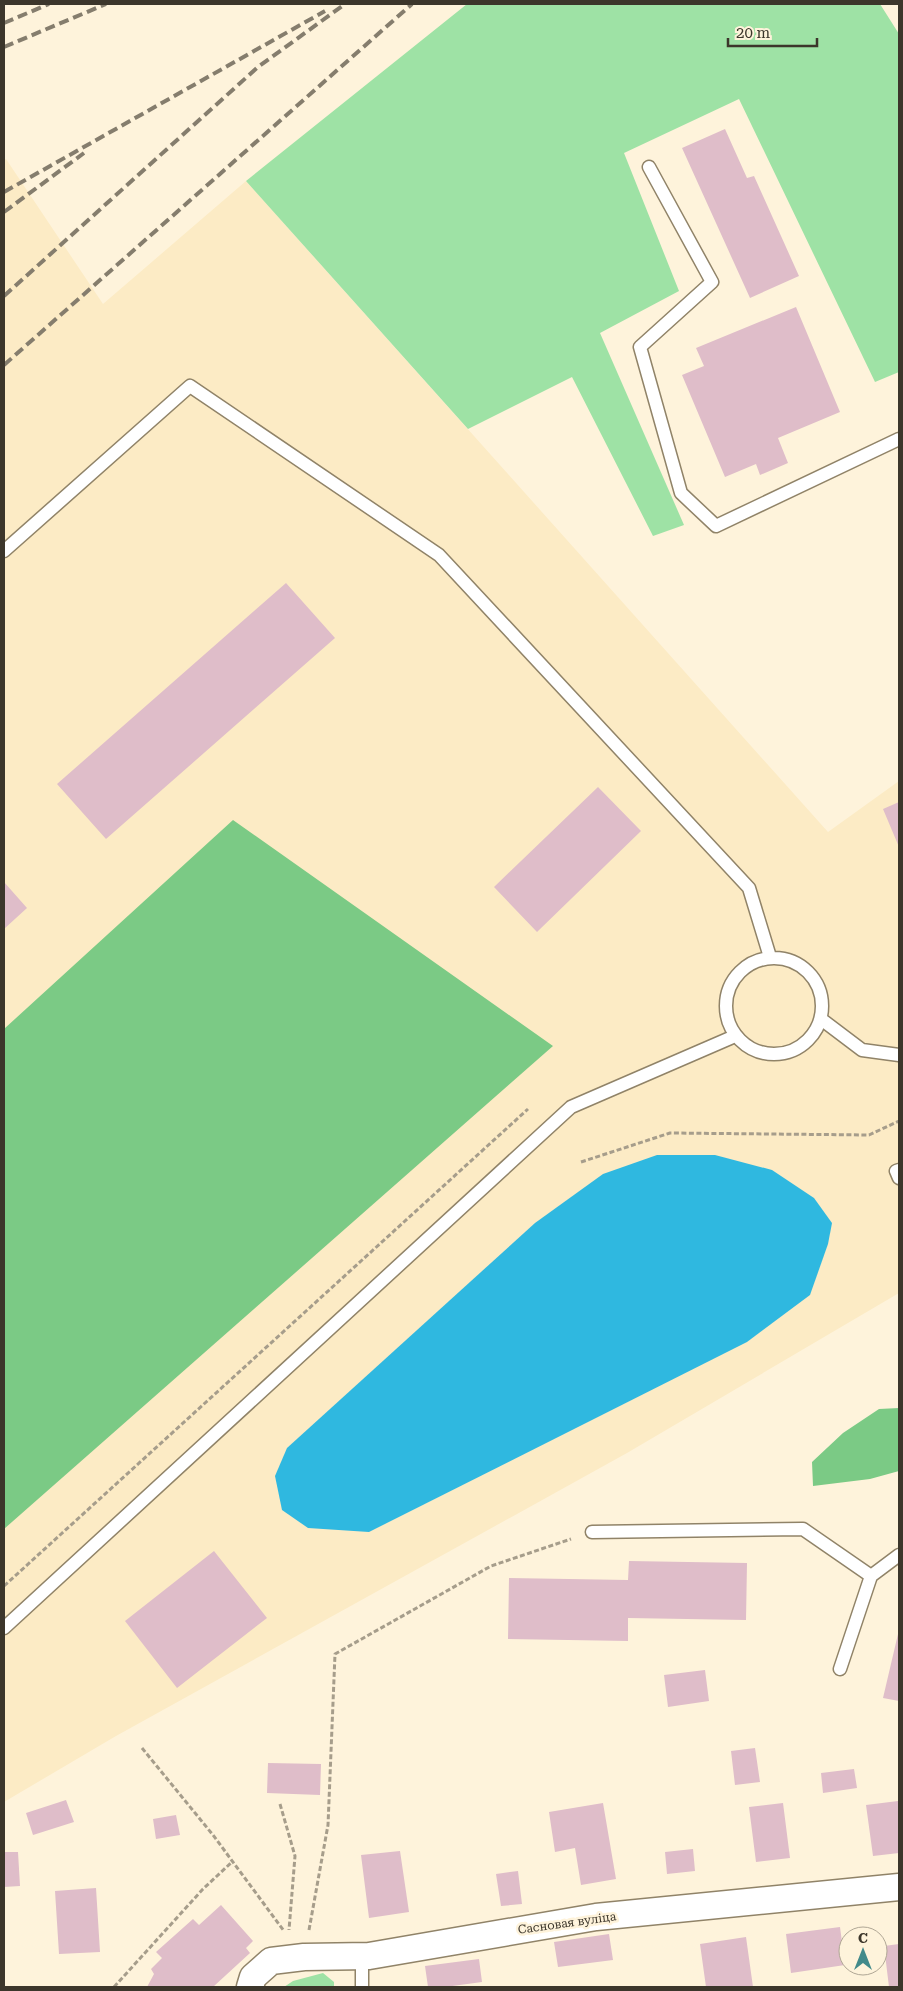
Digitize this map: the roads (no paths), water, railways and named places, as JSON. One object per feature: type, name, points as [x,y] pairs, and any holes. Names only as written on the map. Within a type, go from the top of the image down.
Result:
[{"type":"street","name":"Сасновая вуліца","points":[[250,1987],[253,1977],[271,1961],[304,1957],[362,1956],[596,1917],[899,1887]]},
{"type":"lane","points":[[648,167],[712,282],[640,347],[681,493],[716,526],[899,439]]},
{"type":"lane","points":[[4,551],[190,386],[439,555],[749,888],[770,957]]},
{"type":"lane","points":[[770,957],[787,959],[801,965],[812,976],[820,989],[822,1005],[820,1020],[814,1033],[803,1044],[790,1052],[775,1055],[760,1053],[746,1046],[735,1036],[728,1022],[725,1008],[727,992],[733,978],[744,967],[757,960],[770,957]]},
{"type":"lane","points":[[820,1020],[862,1050],[899,1055]]},
{"type":"lane","points":[[4,1628],[571,1107],[735,1036]]},
{"type":"lane","points":[[899,1170],[896,1171],[899,1178]]},
{"type":"lane","points":[[592,1532],[803,1529],[871,1576]]},
{"type":"lane","points":[[840,1669],[871,1576],[899,1556]]},
{"type":"lane","points":[[362,1956],[362,1987]]},
{"type":"water","points":[[657,1155],[715,1155],[772,1170],[814,1198],[832,1223],[828,1244],[810,1295],[747,1342],[369,1532],[308,1528],[282,1510],[275,1476],[287,1448],[535,1223],[603,1174]]},
{"type":"railway","points":[[4,23],[49,4]]},
{"type":"railway","points":[[4,47],[106,4]]},
{"type":"railway","points":[[4,296],[258,67],[345,4]]},
{"type":"railway","points":[[4,365],[412,4]]},
{"type":"railway","points":[[4,192],[325,11]]},
{"type":"railway","points":[[4,212],[84,153]]}]
